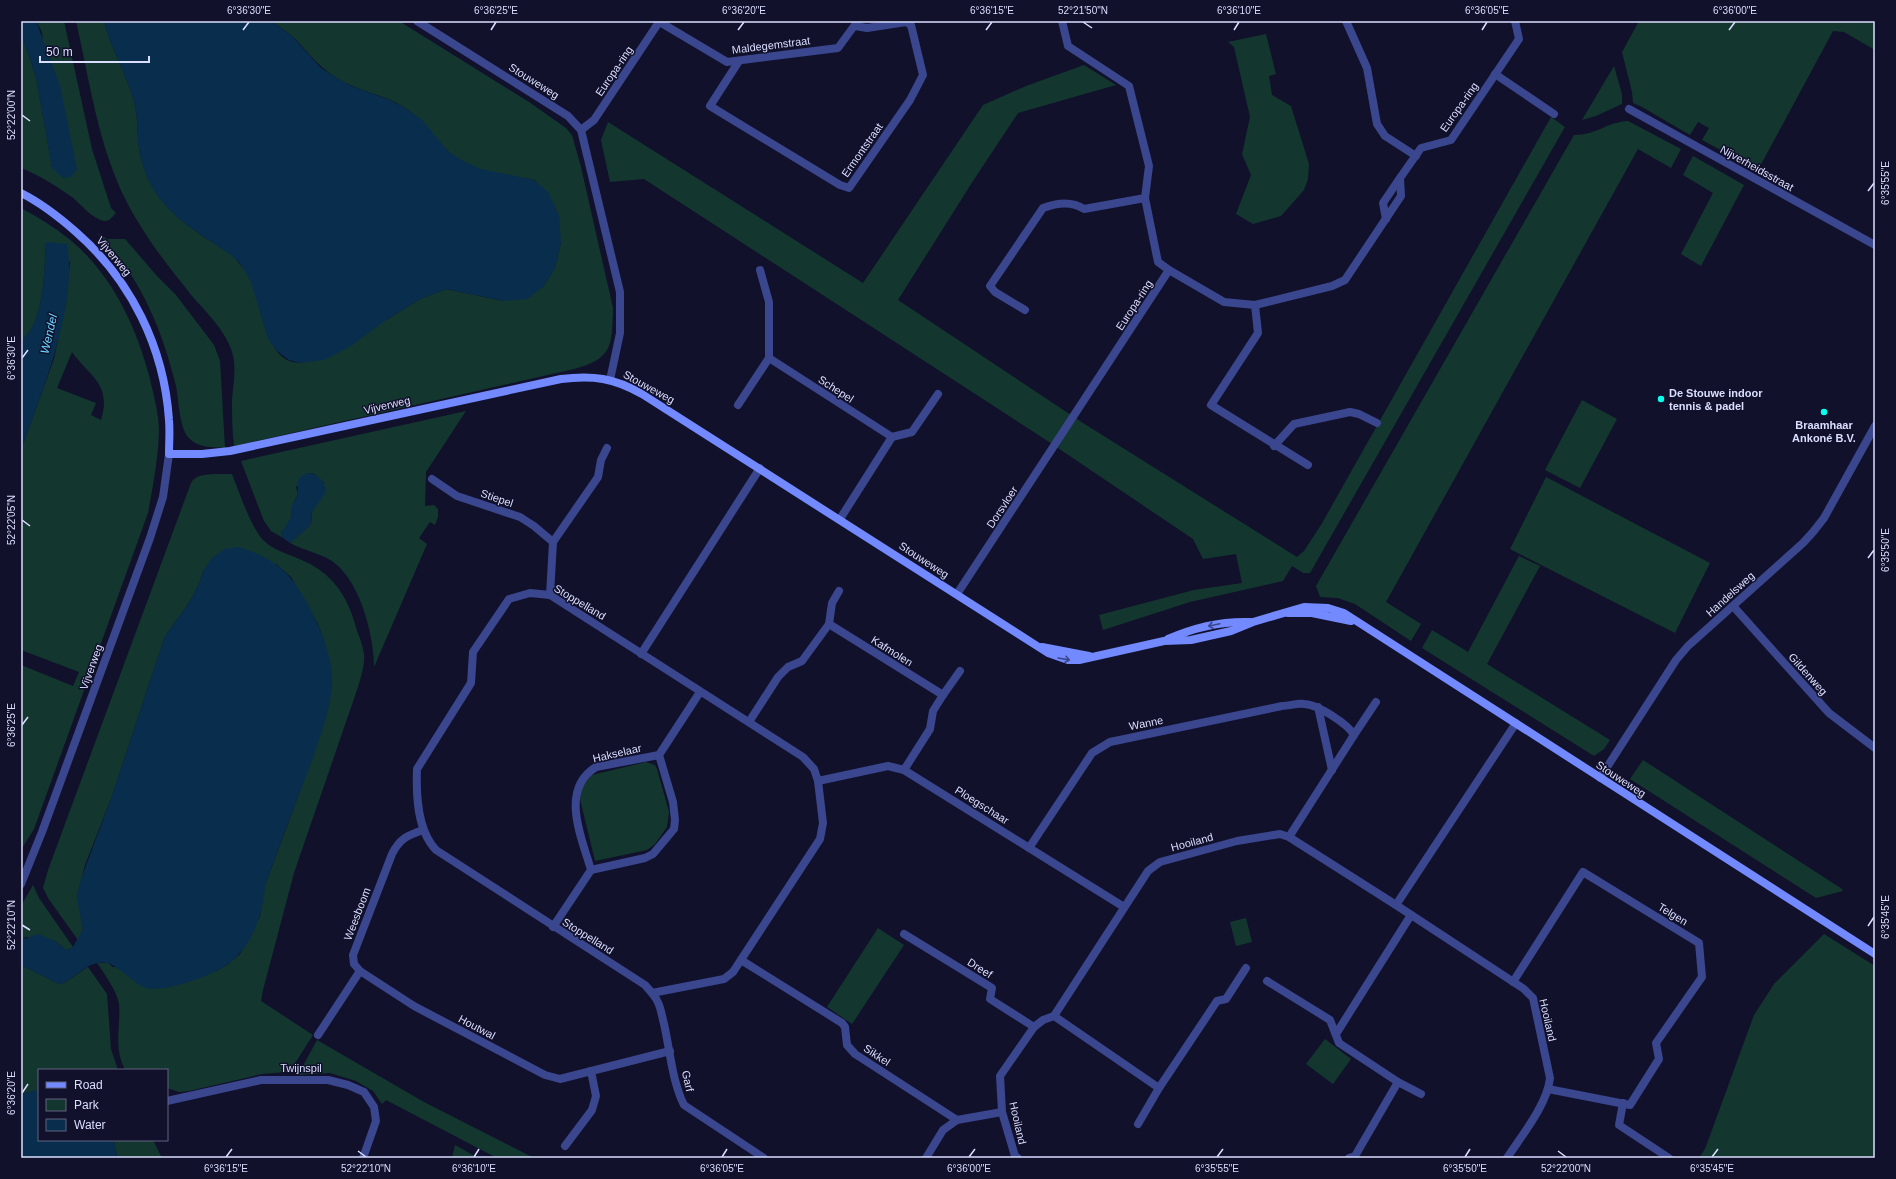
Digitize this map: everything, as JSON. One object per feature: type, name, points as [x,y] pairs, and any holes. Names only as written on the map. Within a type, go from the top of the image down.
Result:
[{"type":"main road","name":"Vijverweg","points":[[21,193],[61,220],[98,253],[120,280],[137,307],[154,345],[162,372],[170,421],[169,454],[202,454],[230,451],[561,379],[592,376],[610,380]]},
{"type":"main road","name":"Stouweweg","points":[[610,380],[629,386],[642,394],[1039,646],[1093,656],[1164,641],[1189,630],[1228,622],[1253,622],[1304,607],[1328,608],[1344,613],[1875,954]]},
{"type":"street","name":"Stouweweg","points":[[417,21],[568,116],[581,130],[620,292],[620,333],[610,380]]},
{"type":"street","points":[[1062,21],[1068,46],[1129,86],[1149,166],[1145,198],[1158,262],[1169,270]]},
{"type":"street","points":[[1346,21],[1367,68],[1377,124],[1385,136],[1416,156]]},
{"type":"street","name":"Europa-ring","points":[[1065,431],[1169,270],[1224,302],[1255,304],[1332,286],[1345,280],[1386,220],[1400,196],[1400,178],[1421,148],[1451,140],[1519,39],[1515,21]]},
{"type":"street","name":"Europa-ring","points":[[581,130],[594,120],[659,22]]},
{"type":"street","name":"Maldegemstraat","points":[[659,22],[727,62],[838,48],[856,23]]},
{"type":"street","name":"Ermontstraat","points":[[738,61],[710,106],[840,185],[849,188],[910,100],[924,75],[910,25],[906,22],[868,28],[856,23]]},
{"type":"street","points":[[1495,74],[1554,114]]},
{"type":"street","name":"Nijverheidsstraat","points":[[1629,109],[1875,245]]},
{"type":"street","points":[[1025,310],[995,292],[990,286],[1043,208],[1054,204],[1077,204],[1084,209],[1145,198]]},
{"type":"street","points":[[738,405],[769,358],[769,302],[760,270]]},
{"type":"street","points":[[1255,304],[1258,333],[1210,405],[1274,446],[1308,465]]},
{"type":"street","name":"Schepel","points":[[769,358],[892,437]]},
{"type":"street","points":[[840,519],[892,437],[912,432],[938,394]]},
{"type":"street","points":[[1274,446],[1294,424],[1350,412],[1360,414],[1377,423]]},
{"type":"street","name":"Handelsweg","points":[[1600,778],[1676,660],[1688,646],[1813,532],[1824,518],[1875,426]]},
{"type":"street","name":"Dorsvloer","points":[[957,594],[1065,431]]},
{"type":"street","points":[[550,595],[553,542],[598,477],[600,460],[607,448]]},
{"type":"street","name":"Vijverweg","points":[[21,884],[42,832],[150,538],[162,497],[169,454]]},
{"type":"street","points":[[641,654],[760,468]]},
{"type":"street","name":"Stiepel","points":[[432,480],[457,496],[520,517],[534,526],[553,542]]},
{"type":"street","points":[[749,722],[778,677],[788,666],[802,661],[829,624],[832,603],[839,591]]},
{"type":"street","name":"Stoppelland","points":[[530,593],[550,595],[641,654],[803,757],[814,769],[818,781],[823,823],[820,839],[733,972],[724,979],[652,993],[645,985],[436,850],[428,842],[423,830],[416,784],[417,769],[471,683],[473,652],[509,599],[530,593]]},
{"type":"street","name":"Gildenweg","points":[[1733,606],[1829,713],[1875,748]]},
{"type":"street","name":"Kafmolen","points":[[829,624],[942,695]]},
{"type":"street","points":[[904,770],[930,729],[933,711],[942,695],[960,671]]},
{"type":"street","name":"Hakselaar","points":[[659,755],[674,802],[674,829],[653,854],[645,858],[592,870],[575,812],[577,788],[581,781],[587,773],[596,767],[659,755],[700,692]]},
{"type":"street","points":[[1289,837],[1376,702]]},
{"type":"street","name":"Wanne","points":[[1030,848],[1092,753],[1110,742],[1282,706],[1305,704],[1318,707],[1350,729],[1354,735]]},
{"type":"street","points":[[1318,707],[1332,770]]},
{"type":"street","points":[[1396,905],[1516,723]]},
{"type":"street","name":"Ploegschaar","points":[[818,781],[888,766],[904,770],[1124,907]]},
{"type":"street","name":"Weesboom","points":[[360,971],[354,964],[353,954],[392,854],[398,843],[406,837],[423,830]]},
{"type":"street","name":"Hooiland","points":[[1018,1158],[1015,1156],[1002,1112],[1000,1076],[1034,1027],[1043,1020],[1054,1016],[1148,871],[1160,862],[1237,841],[1280,834],[1289,837],[1396,905],[1512,982],[1524,988],[1533,998],[1550,1078],[1548,1089],[1542,1104],[1507,1158]]},
{"type":"street","points":[[553,927],[592,870]]},
{"type":"street","name":"Telgen","points":[[1512,982],[1583,872],[1699,943],[1702,977],[1656,1043],[1659,1059],[1630,1105],[1623,1103]]},
{"type":"street","points":[[1336,1034],[1411,916]]},
{"type":"street","name":"Dreef","points":[[904,934],[992,988],[990,999],[1034,1027]]},
{"type":"street","name":"Sikkel","points":[[741,960],[842,1023],[845,1027],[848,1045],[855,1054],[957,1120]]},
{"type":"street","points":[[1138,1124],[1159,1088],[1217,1001],[1226,999],[1246,968]]},
{"type":"street","points":[[318,1035],[360,971]]},
{"type":"street","name":"Houtwal","points":[[360,971],[414,1006],[545,1075],[560,1079],[670,1051]]},
{"type":"street","points":[[1266,981],[1330,1020],[1339,1043],[1398,1082],[1421,1094]]},
{"type":"street","name":"Garf","points":[[652,993],[658,1000],[678,1094],[684,1105],[758,1156]]},
{"type":"street","points":[[1054,1016],[1159,1088]]},
{"type":"street","points":[[565,1146],[592,1110],[596,1096],[591,1070]]},
{"type":"street","name":"Twijnspil","points":[[168,1101],[261,1080],[328,1080],[348,1085],[364,1092],[374,1107],[376,1121],[363,1158]]},
{"type":"street","points":[[1349,1158],[1355,1156],[1398,1082]]},
{"type":"street","points":[[1548,1089],[1623,1103],[1619,1125],[1669,1158]]},
{"type":"street","points":[[926,1158],[942,1130],[957,1120],[1002,1112]]},
{"type":"green space","points":[[36,21],[64,21],[92,149],[111,208],[116,213],[108,221],[95,217],[72,197],[54,185],[21,168],[21,32],[36,77],[52,167],[42,32]]},
{"type":"green space","points":[[76,21],[104,21],[134,101],[138,144],[147,176],[155,191],[176,216],[202,236],[232,255],[243,268],[252,283],[268,334],[274,347],[282,356],[293,362],[306,362],[386,320],[420,299],[446,289],[503,301],[543,287],[555,268],[561,242],[535,180],[489,172],[458,159],[449,152],[411,112],[396,103],[352,86],[335,77],[317,63],[291,35],[272,21],[399,21],[529,102],[566,128],[572,135],[581,167],[613,308],[611,341],[608,349],[596,360],[587,365],[574,369],[234,446],[232,428],[232,400],[234,364],[232,352],[220,329],[158,252],[126,201],[106,152]]},
{"type":"green space","points":[[1639,21],[1875,21],[1875,50],[1844,32],[1833,31],[1758,170],[1702,140],[1709,128],[1698,122],[1690,135],[1633,103],[1632,92],[1622,52]]},
{"type":"green space","points":[[1266,34],[1276,74],[1269,76],[1272,95],[1291,106],[1309,164],[1308,179],[1304,190],[1281,216],[1253,224],[1236,214],[1251,175],[1242,154],[1250,117],[1234,47],[1228,42]]},
{"type":"green space","points":[[1084,65],[1116,85],[1018,113],[898,300],[1083,423],[1297,557],[1304,551],[1321,525],[1551,117],[1565,127],[1310,573],[1303,573],[1292,566],[1283,581],[1190,602],[1103,630],[1099,615],[1194,590],[1242,583],[1236,554],[1203,559],[1193,539],[1046,440],[644,179],[610,182],[601,140],[608,122],[863,283],[983,105],[1026,86]]},
{"type":"green space","points":[[1614,66],[1622,94],[1622,104],[1596,116],[1582,120]]},
{"type":"green space","points":[[1628,121],[1681,149],[1671,168],[1638,149],[1386,602],[1421,624],[1411,641],[1355,604],[1338,598],[1320,597],[1316,586],[1574,135],[1589,133],[1614,124]]},
{"type":"green space","points":[[1693,156],[1744,185],[1701,266],[1681,254],[1713,193],[1683,175]]},
{"type":"green space","points":[[21,208],[58,230],[84,253],[97,267],[120,301],[129,319],[149,375],[156,403],[159,432],[148,513],[34,829],[21,850],[21,665],[73,686],[79,672],[21,650],[21,450],[54,359],[66,303],[70,262],[46,242],[44,281],[39,309],[35,322],[29,333],[21,341]],"holes":[[[72,352],[92,375],[101,389],[104,398],[104,408],[101,420],[91,415],[96,403],[57,388]]]},
{"type":"green space","points":[[97,233],[107,239],[125,239],[157,276],[176,295],[214,345],[220,361],[225,448],[200,445],[192,441],[185,432],[181,420],[176,386],[164,344],[156,324],[137,285],[126,267]]},
{"type":"green space","points":[[1582,400],[1617,419],[1580,488],[1545,470]]},
{"type":"green space","points":[[466,411],[426,472],[425,506],[434,505],[438,509],[438,517],[435,525],[430,522],[419,538],[427,544],[374,667],[372,641],[369,627],[353,585],[345,574],[332,561],[290,543],[311,523],[312,512],[324,483],[314,474],[309,473],[296,487],[298,494],[293,505],[290,521],[281,533],[283,538],[271,531],[264,521],[241,461]]},
{"type":"green space","points":[[232,474],[254,527],[263,540],[274,548],[312,565],[336,585],[351,611],[363,648],[364,662],[358,687],[294,873],[261,1001],[313,1035],[292,1068],[286,1072],[262,1074],[179,1092],[168,1088],[168,1069],[125,1069],[121,1061],[118,1045],[118,999],[110,982],[97,963],[108,963],[113,967],[216,971],[227,965],[240,954],[260,916],[265,885],[299,794],[332,684],[325,644],[318,624],[291,577],[276,564],[203,571],[200,582],[189,603],[165,636],[112,796],[85,865],[77,896],[83,929],[78,940],[48,898],[43,888],[48,870],[191,483],[198,476]]},
{"type":"green space","points":[[1546,477],[1710,563],[1675,633],[1510,549]]},
{"type":"green space","points":[[1519,556],[1540,566],[1487,664],[1610,740],[1604,749],[1594,756],[1422,648],[1432,630],[1468,652]]},
{"type":"green space","points":[[1643,760],[1843,891],[1816,898],[1630,779]]},
{"type":"green space","points":[[646,762],[655,765],[657,769],[669,812],[667,827],[655,844],[647,850],[595,861],[580,799],[581,788],[592,775]]},
{"type":"green space","points":[[33,885],[39,898],[73,947],[66,950],[55,941],[26,937],[21,940],[21,906]]},
{"type":"green space","points":[[1246,918],[1252,942],[1236,946],[1230,922]]},
{"type":"green space","points":[[878,928],[904,945],[852,1024],[827,1007]]},
{"type":"green space","points":[[1824,934],[1875,966],[1875,1154],[1870,1158],[1699,1158],[1705,1149],[1754,1015],[1774,984]]},
{"type":"green space","points":[[21,965],[59,984],[70,980],[88,967],[107,994],[111,1049],[118,1069],[38,1069],[38,1090],[21,1094]]},
{"type":"green space","points":[[1325,1039],[1351,1059],[1333,1084],[1306,1064]]},
{"type":"green space","points":[[317,1040],[424,1102],[534,1158],[497,1158],[386,1100],[382,1104],[373,1091],[356,1081],[330,1073],[298,1075]]},
{"type":"green space","points":[[114,1141],[154,1141],[162,1158],[117,1157]]},
{"type":"green space","points":[[455,1145],[478,1158],[452,1158]]},
{"type":"water","points":[[21,21],[36,21],[60,85],[77,169],[71,177],[63,178],[52,168],[36,77],[21,32]]},
{"type":"water","points":[[104,21],[272,21],[292,36],[321,68],[351,86],[390,100],[404,107],[422,120],[449,152],[463,161],[481,169],[534,180],[548,192],[559,215],[561,242],[555,268],[543,287],[527,299],[504,301],[446,289],[420,299],[386,320],[351,346],[324,360],[300,363],[289,360],[277,351],[268,339],[251,282],[240,263],[231,255],[188,226],[164,204],[154,190],[146,175],[141,158],[138,144],[134,101]]},
{"type":"water","name":"Wendel","points":[[46,242],[67,244],[69,269],[67,294],[63,321],[48,376],[21,450],[21,341],[29,332],[39,309],[44,281]]},
{"type":"water","points":[[309,473],[316,475],[321,480],[326,492],[312,512],[310,526],[290,543],[283,538],[281,534],[291,517],[292,506],[298,494],[298,480],[305,474]]},
{"type":"water","points":[[239,547],[264,557],[274,563],[282,569],[296,586],[310,608],[322,635],[329,655],[332,675],[330,699],[323,726],[269,876],[259,919],[252,936],[235,958],[228,964],[212,973],[176,986],[154,989],[146,988],[136,983],[111,964],[107,963],[93,964],[65,982],[59,984],[21,965],[21,940],[38,934],[55,941],[66,950],[73,947],[83,929],[77,896],[81,879],[112,796],[165,636],[189,603],[200,582],[203,571],[212,558],[225,549]]},
{"type":"water","points":[[38,1090],[38,1141],[114,1141],[117,1158],[21,1158],[21,1094]]},
{"type":"place","name":"De Stouwe indoor tennis & padel","points":[[1661,399]]},
{"type":"place","name":"Braamhaar Ankoné B.V.","points":[[1824,412]]}]
